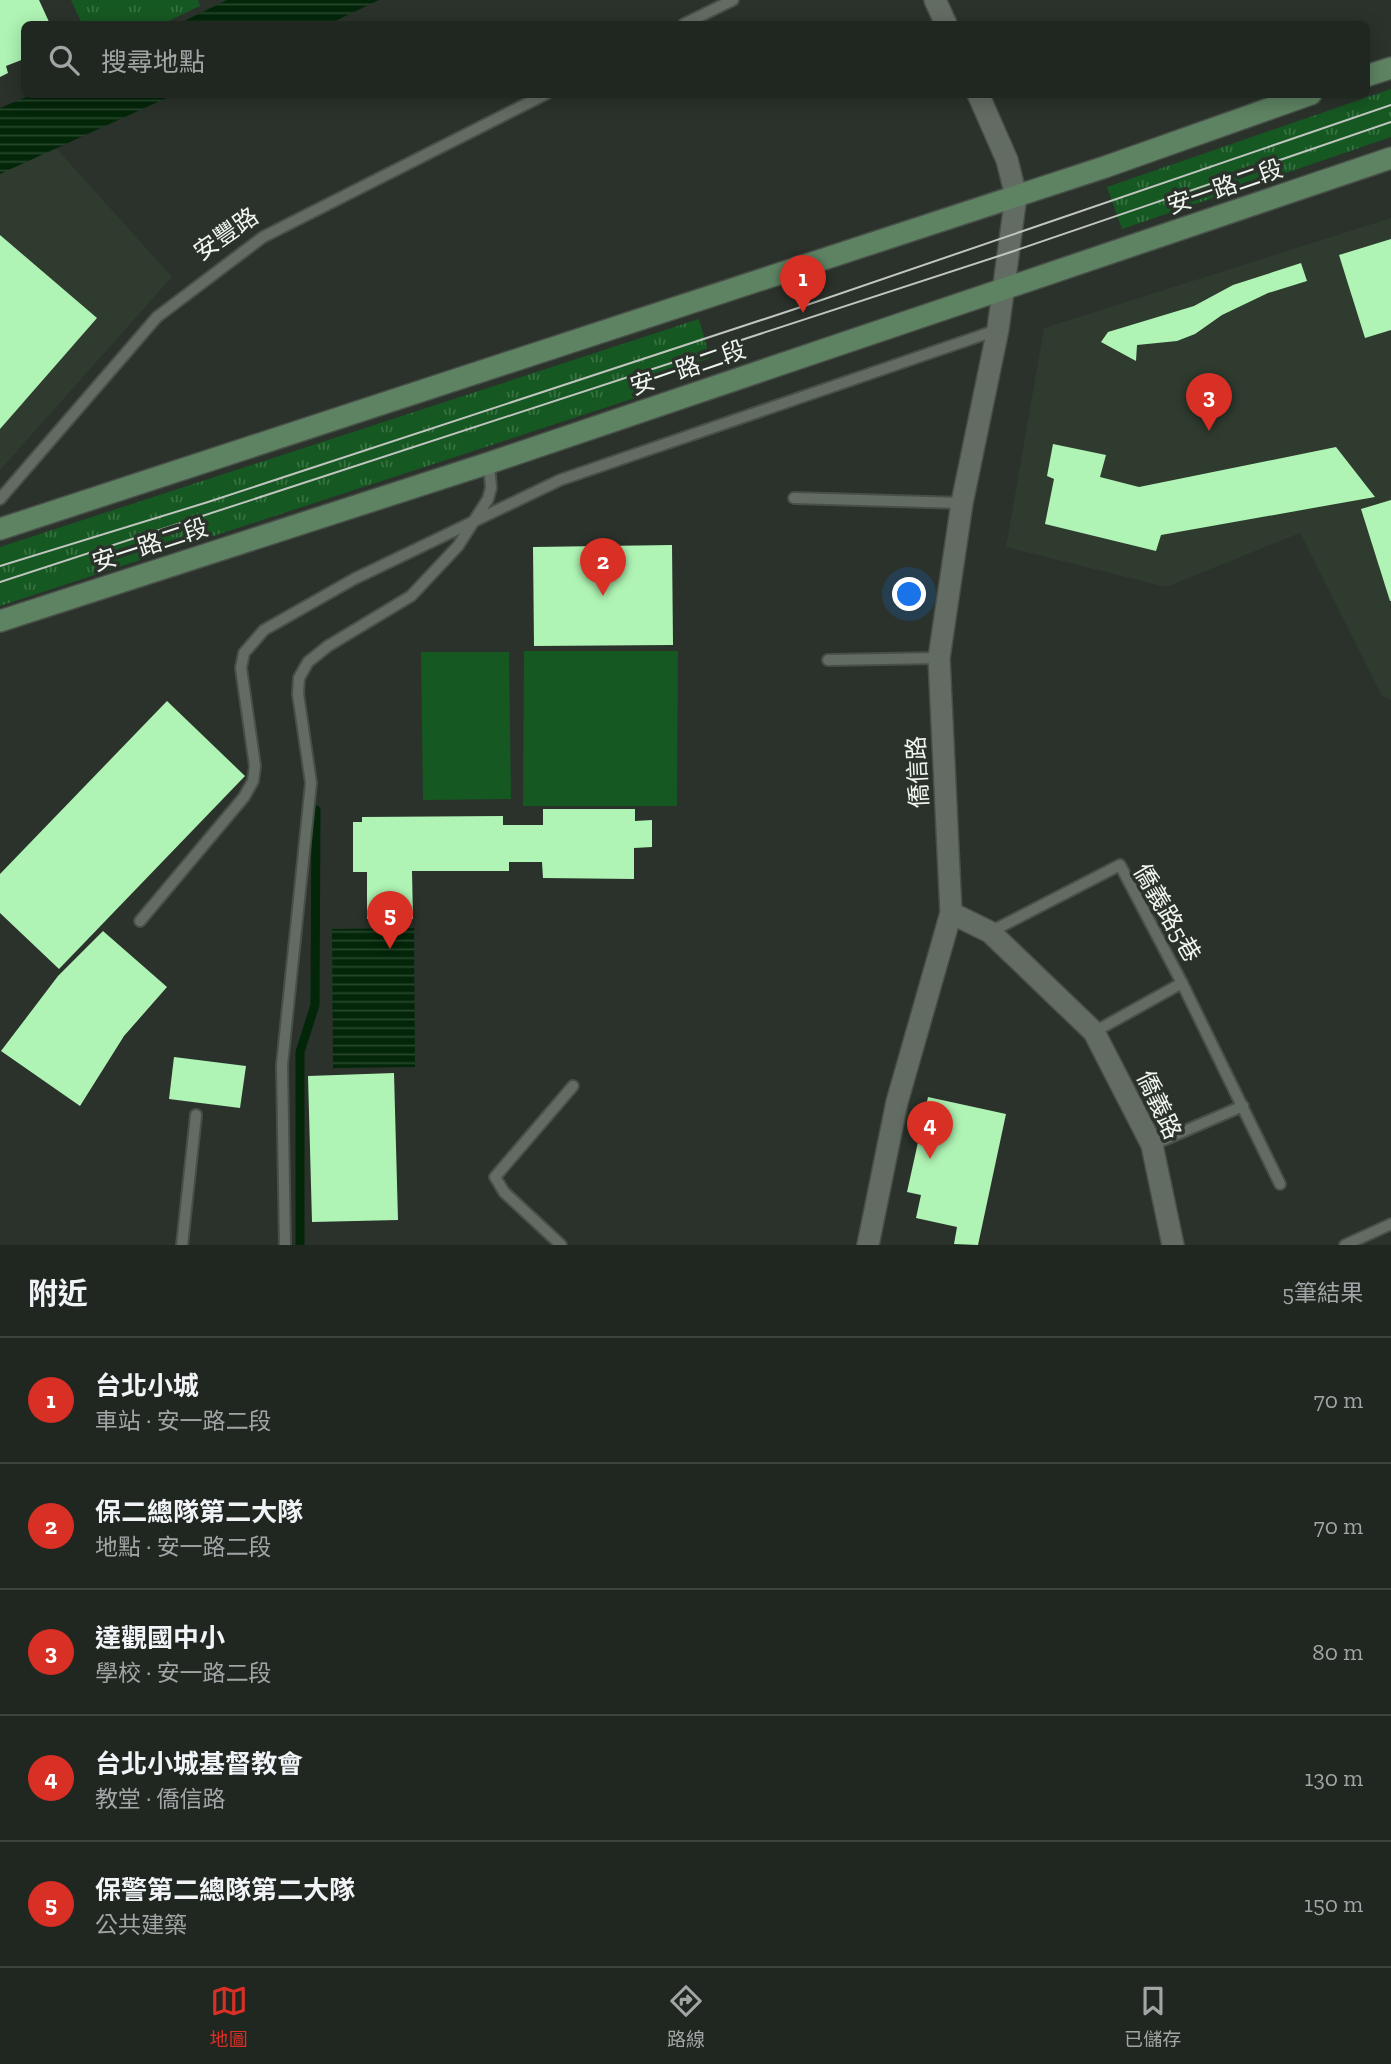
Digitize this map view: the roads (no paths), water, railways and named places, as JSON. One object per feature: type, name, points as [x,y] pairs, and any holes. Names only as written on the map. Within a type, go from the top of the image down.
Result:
[{"type":"street","points":[[935,0],[945,21]]},
{"type":"street","points":[[1370,75],[1391,68]]},
{"type":"street","points":[[980,98],[1007,160],[1016,196]]},
{"type":"street","points":[[0,529],[1016,196],[1299,98]]},
{"type":"street","name":"安一路二段","points":[[0,621],[489,463],[1391,158]]},
{"type":"street","name":"僑信路","points":[[868,1245],[897,1102],[951,913],[939,658],[962,503],[998,330],[1016,196]]},
{"type":"street","name":"僑義路","points":[[951,913],[990,932],[1094,1032],[1152,1145],[1172,1245]]},
{"type":"lane","points":[[690,21],[733,0]]},
{"type":"lane","name":"安豐路","points":[[0,499],[157,317],[252,245],[538,98]]},
{"type":"lane","points":[[141,921],[244,797],[253,781],[254,750],[241,668],[244,653],[253,640],[354,579],[479,516],[560,480],[998,330]]},
{"type":"lane","points":[[285,1245],[282,1065],[311,783],[298,694],[299,678],[308,662],[328,646],[411,596],[458,546],[479,516],[491,488],[489,463]]},
{"type":"lane","points":[[794,498],[962,503]]},
{"type":"lane","points":[[828,660],[939,658]]},
{"type":"lane","name":"僑義路5巷","points":[[990,932],[1120,866],[1182,983],[1280,1184]]},
{"type":"lane","points":[[1094,1032],[1182,983]]},
{"type":"lane","points":[[561,1245],[504,1192],[495,1177],[573,1086]]},
{"type":"lane","points":[[1152,1145],[1243,1107]]},
{"type":"lane","points":[[182,1245],[197,1115]]},
{"type":"lane","points":[[1345,1245],[1391,1224]]},
{"type":"lane","points":[[542,1245],[550,1235]]},
{"type":"waterway","points":[[300,1245],[300,1052],[315,1005],[316,810]]},
{"type":"tram line","points":[[0,566],[208,502],[801,307],[1391,105]]},
{"type":"tram line","points":[[0,582],[1008,253],[1391,122]]},
{"type":"place","name":"台北小城","points":[[803,313]]},
{"type":"place","name":"達觀國中小","points":[[1209,431]]},
{"type":"place","name":"保二總隊第二大隊","points":[[603,596]]},
{"type":"place","name":"保警第二總隊第二大隊","points":[[390,949]]},
{"type":"place","name":"台北小城基督教會","points":[[930,1159]]}]
